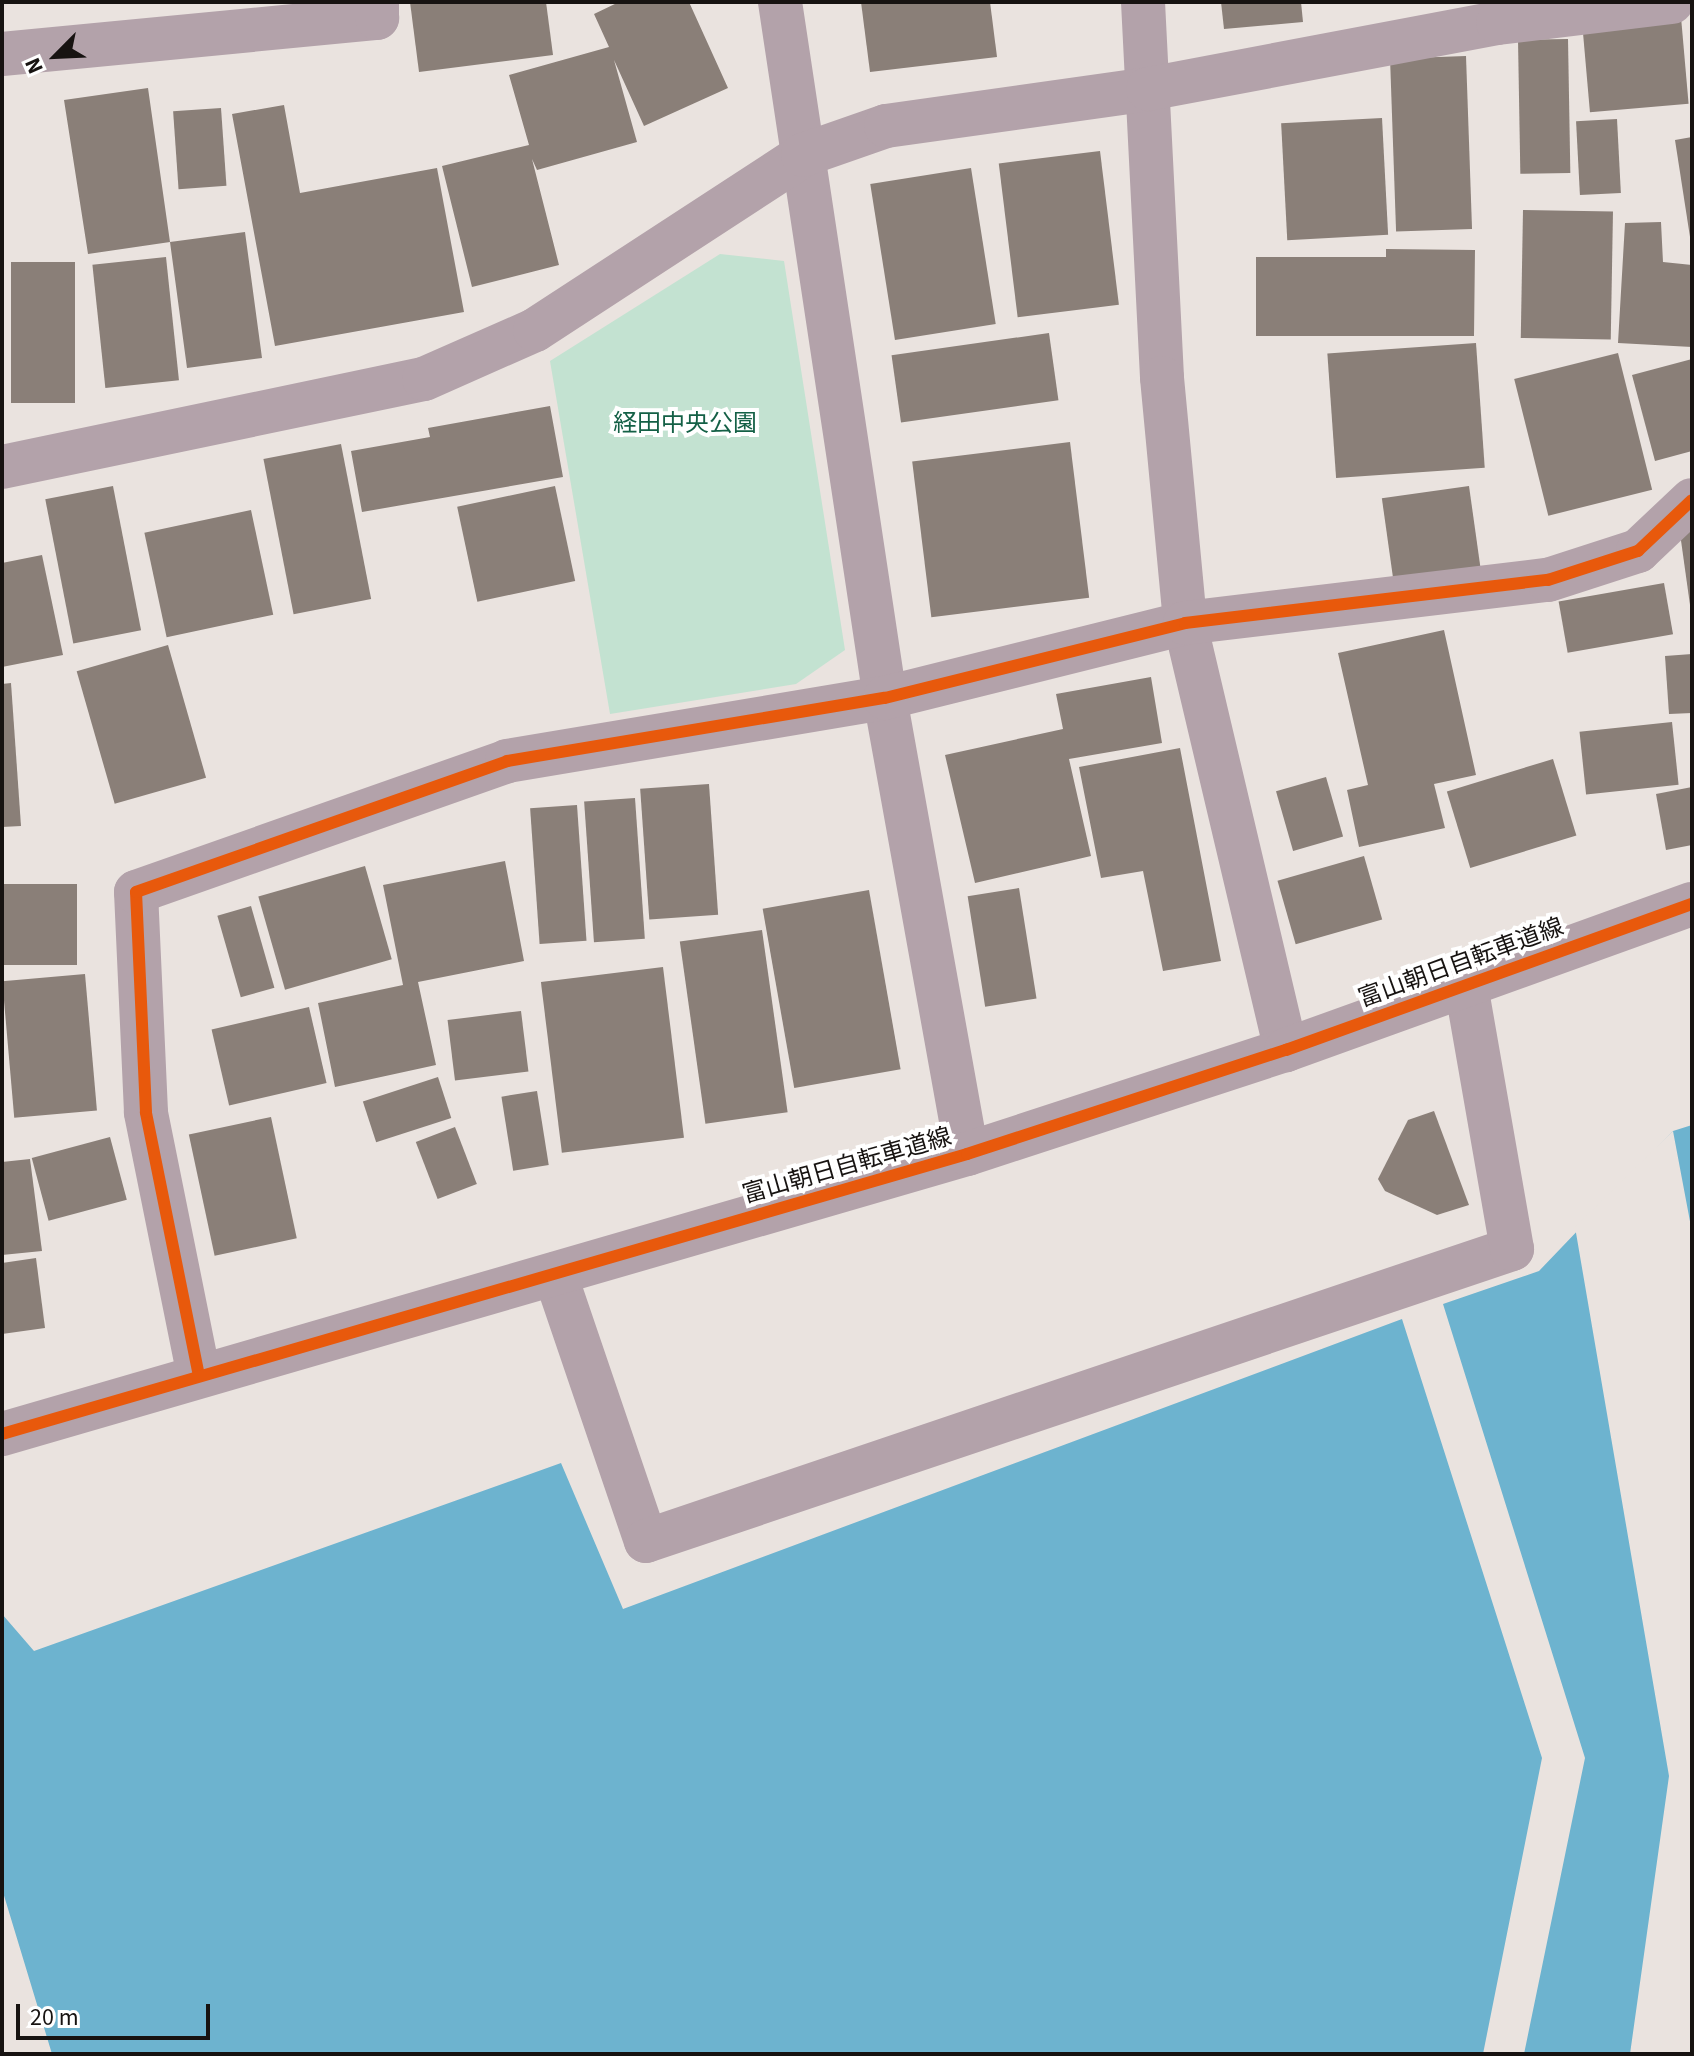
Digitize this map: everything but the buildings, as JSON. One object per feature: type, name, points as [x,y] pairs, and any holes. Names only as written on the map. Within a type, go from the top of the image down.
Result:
[{"type":"street","points":[[2,54],[377,18],[377,2]]},
{"type":"street","points":[[780,2],[885,698],[967,1154]]},
{"type":"street","points":[[1143,2],[1162,378],[1185,623],[1286,1050]]},
{"type":"street","points":[[2,467],[424,379],[535,330],[803,155],[886,126],[1148,89],[1498,23],[1672,2]]},
{"type":"street","points":[[199,1376],[146,1112],[136,892],[507,761],[885,698],[1185,623],[1548,580],[1638,551],[1692,500]]},
{"type":"street","name":"富山朝日自転車道線","points":[[2,1434],[967,1154],[1286,1050],[1692,904]]},
{"type":"street","points":[[555,1274],[646,1541],[1512,1249],[1466,985]]},
{"type":"green space","name":"経田中央公園","points":[[720,254],[784,261],[845,650],[796,684],[610,714],[550,361]]},
{"type":"water","points":[[1692,1125],[1692,2054],[1524,2054],[1585,1758],[1443,1304],[1539,1271],[1673,1131]]},
{"type":"water","points":[[1402,1319],[1542,1758],[1483,2054],[52,2054],[2,1889],[2,1614],[34,1651],[561,1463],[623,1609]]},
{"type":"pier","points":[[1673,1131],[1692,1232],[1692,2054],[1630,2054],[1669,1776],[1575,1227]]},
{"type":"cycle path","points":[[199,1376],[146,1112],[136,892],[507,761],[885,698],[1185,623],[1548,580],[1638,551],[1692,500]]},
{"type":"cycle path","points":[[2,1434],[967,1154],[1286,1050],[1692,904]]}]
